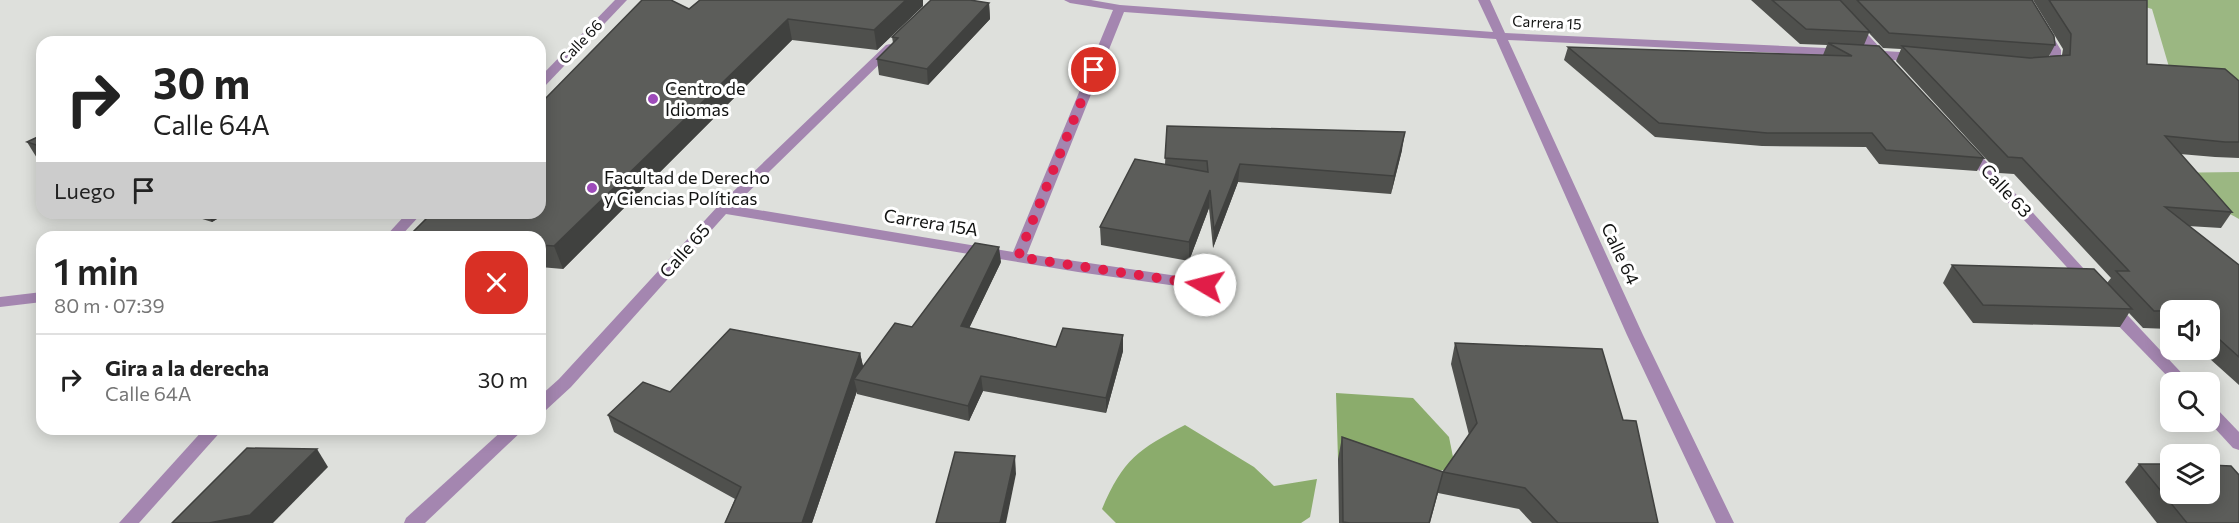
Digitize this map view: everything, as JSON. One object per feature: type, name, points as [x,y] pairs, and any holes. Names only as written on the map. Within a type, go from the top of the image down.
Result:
[{"type":"street","name":"Calle 66","points":[[546,78],[621,0]]},
{"type":"street","name":"Carrera 15","points":[[1070,0],[1120,8],[1499,36],[1879,53],[1934,58]]},
{"type":"street","name":"Calle 64","points":[[1484,0],[1635,335],[1725,523]]},
{"type":"street","points":[[1830,0],[1895,71]]},
{"type":"street","points":[[2024,0],[2055,50],[2057,64],[2033,66]]},
{"type":"street","points":[[1018,257],[1120,8]]},
{"type":"street","name":"Calle 65","points":[[546,400],[565,383],[723,209],[898,40]]},
{"type":"street","name":"Calle 63","points":[[1959,140],[2173,372]]},
{"type":"street","name":"Carrera 15A","points":[[723,209],[1205,285]]},
{"type":"street","points":[[398,231],[409,219]]},
{"type":"street","points":[[0,302],[36,298]]},
{"type":"street","points":[[2220,423],[2239,443]]},
{"type":"street","points":[[128,523],[209,435]]},
{"type":"street","points":[[413,523],[508,435]]},
{"type":"green space","points":[[2122,0],[2239,0],[2239,87],[2169,67],[2152,9]]},
{"type":"green space","points":[[2239,172],[2239,219],[2157,173]]},
{"type":"green space","points":[[1336,393],[1413,398],[1449,437],[1455,467],[1431,473],[1338,459]]},
{"type":"green space","points":[[1185,425],[1254,467],[1274,486],[1317,479],[1310,517],[1301,523],[1116,523],[1102,509],[1117,478],[1134,457],[1144,449]]},
{"type":"building","points":[[642,0],[671,0],[689,9],[700,0],[906,0],[874,30],[788,19],[554,246],[546,245],[546,231],[414,231],[426,219],[546,219],[546,98]]},
{"type":"building","points":[[931,0],[970,0],[989,3],[927,69],[877,59],[898,38],[892,37]]},
{"type":"building","points":[[1772,0],[1840,0],[1870,32],[1806,29]]},
{"type":"building","points":[[1857,0],[2032,0],[2054,36],[2055,45],[1889,33]]},
{"type":"building","points":[[2049,0],[2147,0],[2147,64],[2225,69],[2239,81],[2239,142],[2165,136],[2232,212],[2165,207],[2239,265],[2239,357],[2220,340],[2220,300],[2160,300],[2160,311],[2154,311],[2116,271],[2129,271],[2022,158],[2008,157],[1902,46],[2030,58],[2070,55],[2071,34]]},
{"type":"building","points":[[1828,43],[1879,46],[1984,158],[1886,150],[1872,133],[1767,133],[1659,123],[1568,47],[1852,56]]},
{"type":"building","points":[[1167,126],[1405,132],[1394,176],[1240,164],[1214,230],[1210,190],[1189,242],[1100,227],[1135,159],[1208,172],[1207,161],[1165,158]]},
{"type":"building","points":[[36,138],[36,145],[27,142]]},
{"type":"building","points":[[975,243],[999,247],[961,326],[1056,347],[1063,328],[1123,335],[1106,398],[981,376],[968,406],[854,379],[895,323],[912,327]]},
{"type":"building","points":[[1952,265],[2094,269],[2132,309],[1983,305]]},
{"type":"building","points":[[730,329],[860,353],[802,523],[725,523],[741,487],[608,415],[643,382],[670,392]]},
{"type":"building","points":[[1455,343],[1602,349],[1623,420],[1636,421],[1658,523],[1558,523],[1525,488],[1443,472],[1477,423]]},
{"type":"building","points":[[1342,437],[1443,472],[1429,523],[1343,522]]},
{"type":"building","points":[[247,448],[317,449],[250,515],[209,523],[172,523]]},
{"type":"building","points":[[955,452],[1015,456],[1000,523],[936,523]]},
{"type":"building","points":[[2139,464],[2160,464],[2160,490]]},
{"type":"building","points":[[2220,465],[2231,466],[2239,475],[2239,523],[2187,523],[2172,504],[2220,504]]},
{"type":"place","name":"Centro de Idiomas","points":[[653,99]]},
{"type":"place","name":"Facultad de Derecho y Ciencias Políticas","points":[[592,188]]},
{"type":"route","points":[[1094,70],[1018,257],[1205,285]]}]
